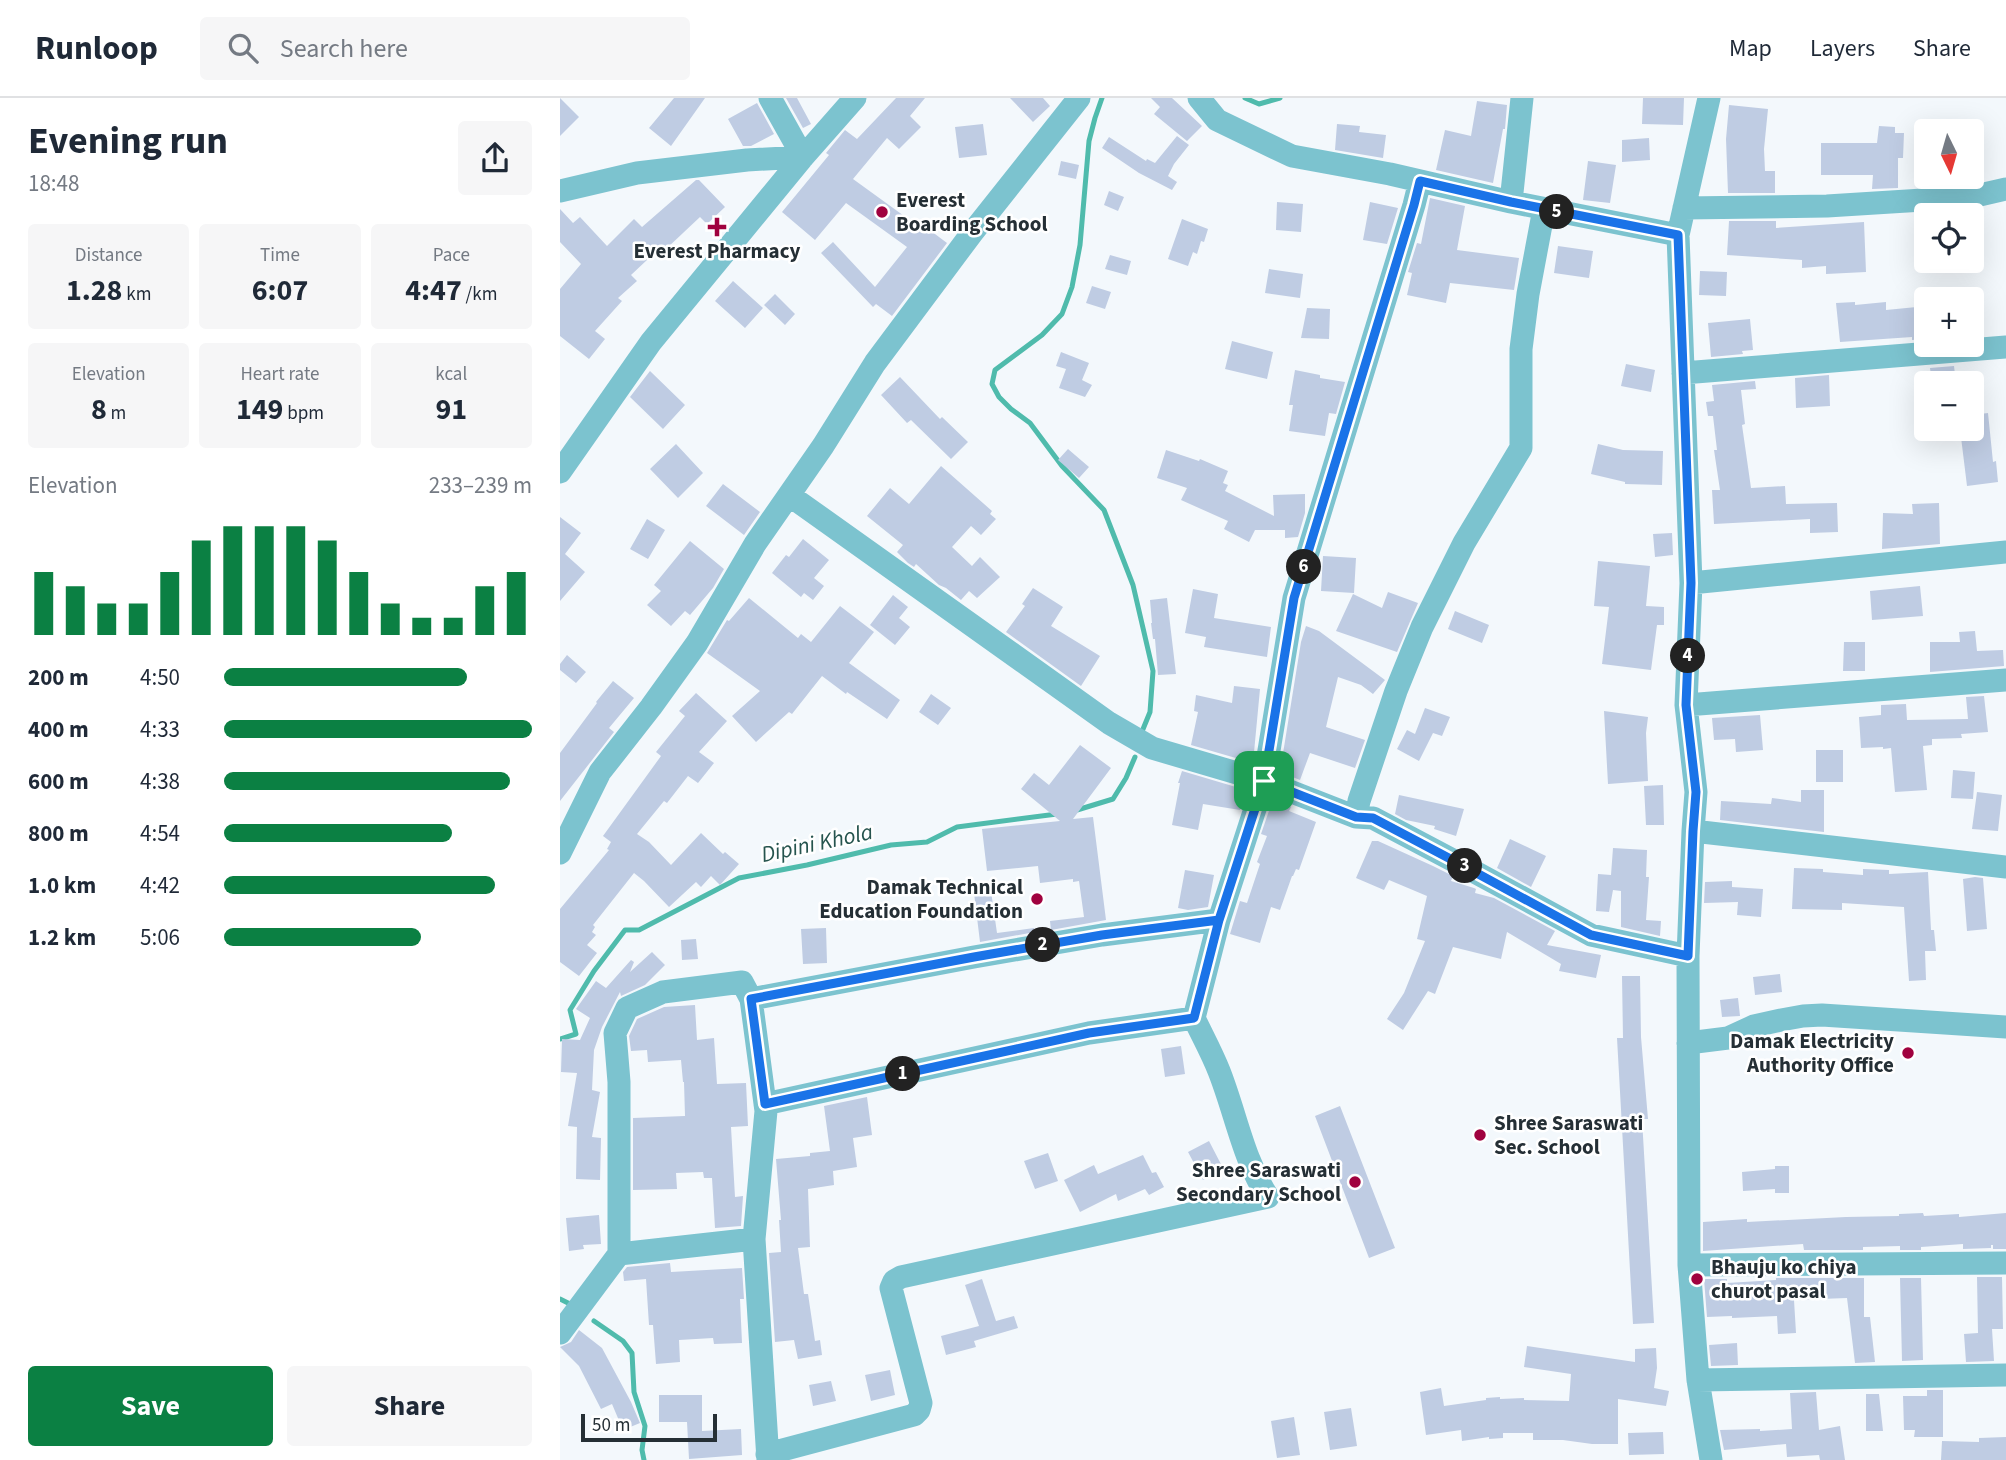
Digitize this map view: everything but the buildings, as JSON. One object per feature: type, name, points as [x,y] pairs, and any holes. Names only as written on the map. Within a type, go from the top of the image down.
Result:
[{"type":"street","points":[[770,98],[803,157]]},
{"type":"street","points":[[560,472],[651,342],[855,98]]},
{"type":"street","points":[[560,853],[600,772],[651,707],[696,643],[755,544],[875,363],[972,233],[1079,98]]},
{"type":"street","points":[[1199,98],[1217,120],[1292,156],[1678,235]]},
{"type":"street","points":[[1511,202],[1522,98]]},
{"type":"street","points":[[1709,98],[1678,235],[1691,583],[1686,705],[1696,792],[1688,956],[1689,1265],[1698,1380],[1712,1460]]},
{"type":"street","points":[[560,191],[637,173],[747,160],[803,157]]},
{"type":"street","points":[[560,1333],[619,1254],[619,1082],[615,1032],[627,1008],[663,992],[742,982],[751,999],[766,1111],[754,1239],[767,1457],[914,1415],[919,1410],[921,1403],[917,1384],[891,1288],[894,1281],[901,1277],[1268,1197],[1256,1179],[1219,1071],[1194,1018],[1219,920],[1264,781],[1294,598],[1420,181]]},
{"type":"street","points":[[1684,208],[1840,205],[1971,197],[2006,189]]},
{"type":"street","points":[[1356,817],[1396,691],[1422,627],[1464,542],[1521,448],[1521,349],[1544,209]]},
{"type":"street","points":[[1683,373],[2006,347]]},
{"type":"street","points":[[789,495],[1109,723],[1152,748],[1264,781],[1356,817],[1373,818],[1591,935],[1688,956]]},
{"type":"street","points":[[1691,583],[2006,552]]},
{"type":"street","points":[[1686,705],[2006,680]]},
{"type":"street","points":[[1693,831],[2006,867]]},
{"type":"street","points":[[751,999],[1102,935],[1219,920]]},
{"type":"street","points":[[1688,1043],[1728,1038],[1754,1026],[1822,1015],[2006,1027]]},
{"type":"street","points":[[765,1104],[1089,1033],[1194,1018]]},
{"type":"street","points":[[619,1254],[754,1239]]},
{"type":"street","points":[[1689,1265],[2006,1263]]},
{"type":"street","points":[[1698,1380],[2006,1375]]},
{"type":"waterway","points":[[1102,98],[1089,141],[1080,245],[1072,287],[1062,314],[1042,335],[995,370],[992,384],[999,397],[1030,423],[1062,466],[1104,510],[1133,585],[1153,671],[1150,712],[1141,734]]},
{"type":"waterway","points":[[1245,98],[1259,104],[1280,98]]},
{"type":"waterway","name":"Dipini Khola","points":[[1077,810],[1113,799],[1135,757]]},
{"type":"waterway","name":"Dipini Khola","points":[[560,1039],[576,1034],[570,1010],[594,971],[625,930],[639,930],[739,878],[891,845],[927,842],[957,827],[1057,814]]},
{"type":"waterway","name":"Dipini Khola","points":[[560,1299],[570,1304]]},
{"type":"waterway","name":"Dipini Khola","points":[[594,1321],[623,1341],[632,1353],[634,1392],[645,1426],[642,1450],[644,1460]]},
{"type":"place","name":"Everest Boarding School","points":[[882,212]]},
{"type":"place","name":"Everest Pharmacy","points":[[717,227]]},
{"type":"place","name":"Damak Technical Education Foundation","points":[[1037,899]]},
{"type":"place","name":"Damak Electricity Authority Office","points":[[1908,1053]]},
{"type":"place","name":"Shree Saraswati Sec. School","points":[[1480,1135]]},
{"type":"place","name":"Shree Saraswati Secondary School","points":[[1355,1182]]},
{"type":"place","name":"Bhauju ko chiya churot pasal","points":[[1697,1279]]},
{"type":"route","points":[[1264,781],[1219,920],[1194,1018],[1089,1033],[765,1104],[751,999],[1102,935],[1219,920],[1241,850],[1264,781],[1356,817],[1373,818],[1591,935],[1688,956],[1696,792],[1686,705],[1691,583],[1678,235],[1420,181],[1294,598],[1264,781]]}]
